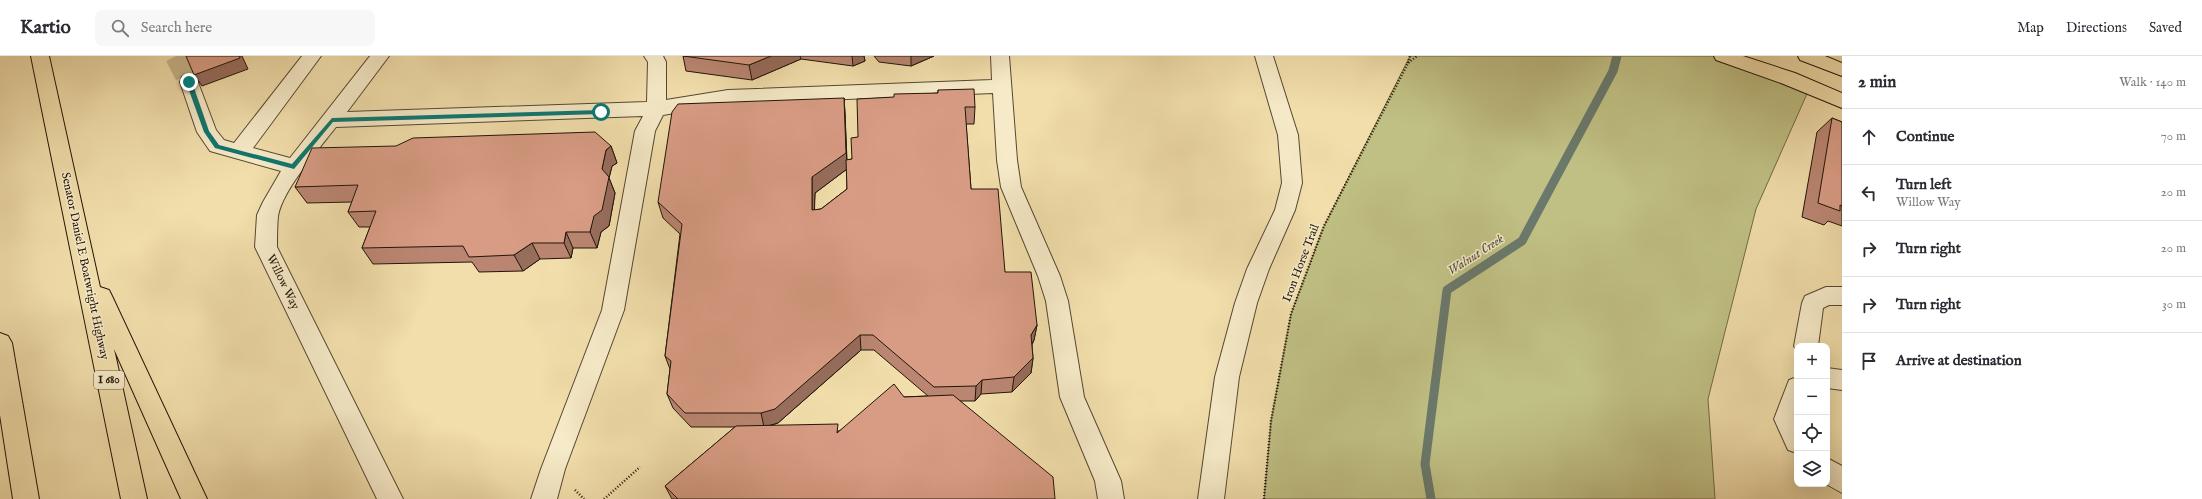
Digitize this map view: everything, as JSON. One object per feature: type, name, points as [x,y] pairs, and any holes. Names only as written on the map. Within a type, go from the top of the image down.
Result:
[{"type":"main road","name":"Senator Daniel E Boatwright Highway","points":[[40,56],[134,499]]},
{"type":"main road","points":[[1723,56],[1788,78],[1842,101]]},
{"type":"main road","points":[[1807,56],[1842,70]]},
{"type":"main road","points":[[84,260],[194,499]]},
{"type":"main road","points":[[0,343],[26,499]]},
{"type":"street","points":[[239,151],[312,56]]},
{"type":"street","name":"Willow Way","points":[[380,56],[332,120],[294,167],[273,202],[268,215],[266,247],[390,499]]},
{"type":"street","points":[[544,499],[553,469],[613,310],[645,131],[656,109],[658,62],[653,56]]},
{"type":"street","points":[[1000,56],[1006,160],[1011,187],[1051,282],[1057,301],[1072,397],[1108,481],[1111,499]]},
{"type":"street","points":[[1211,499],[1221,408],[1227,377],[1246,303],[1258,269],[1285,210],[1292,183],[1288,135],[1264,56]]},
{"type":"street","points":[[189,82],[207,132],[217,146],[294,167]]},
{"type":"street","points":[[332,120],[656,109],[728,97],[1002,86]]},
{"type":"street","points":[[1806,343],[1813,302],[1826,296],[1842,296]]},
{"type":"street","points":[[1830,378],[1842,380]]},
{"type":"street","points":[[1794,396],[1786,419],[1794,436]]},
{"type":"street","points":[[1830,472],[1842,481]]},
{"type":"path","points":[[1408,63],[1410,56]]},
{"type":"path","name":"Iron Horse Trail","points":[[1264,499],[1271,421],[1291,314],[1324,226],[1408,63],[1417,56]]},
{"type":"path","points":[[604,499],[640,467]]},
{"type":"green space","points":[[1410,56],[1723,56],[1810,87],[1756,209],[1708,399],[1715,499],[1264,499],[1271,421],[1291,314],[1324,226]]},
{"type":"building","points":[[186,56],[239,56],[240,58],[194,75]]},
{"type":"building","points":[[683,56],[771,56],[749,65]]},
{"type":"building","points":[[974,89],[975,107],[965,107],[971,189],[998,189],[1005,272],[1031,272],[1037,325],[1031,335],[1033,358],[1014,377],[982,380],[976,386],[934,387],[873,335],[860,335],[775,409],[761,413],[685,413],[667,394],[671,361],[665,356],[682,224],[658,202],[672,112],[678,104],[844,98],[846,153],[812,177],[812,210],[821,209],[847,189],[846,160],[852,159],[851,138],[858,137],[857,99],[894,97],[894,94],[938,93],[938,90]]},
{"type":"building","points":[[1832,118],[1842,122],[1842,206],[1840,205],[1840,211],[1818,203]]},
{"type":"building","points":[[595,132],[611,146],[606,150],[602,169],[609,177],[602,210],[594,216],[590,232],[566,232],[564,243],[532,243],[514,255],[469,257],[463,246],[362,248],[376,211],[348,212],[358,185],[295,187],[312,148],[396,146],[413,138]]},
{"type":"building","points":[[894,384],[904,397],[953,395],[1053,477],[1055,499],[678,499],[665,486],[736,426],[838,424],[837,433]]},
{"type":"waterway","name":"Walnut Creek","points":[[1431,499],[1425,464],[1447,290],[1522,241],[1613,71],[1617,56]]},
{"type":"tunnel","points":[[176,56],[189,82]]},
{"type":"route","points":[[189,82],[207,132],[217,146],[294,167],[332,120],[601,112]]}]
